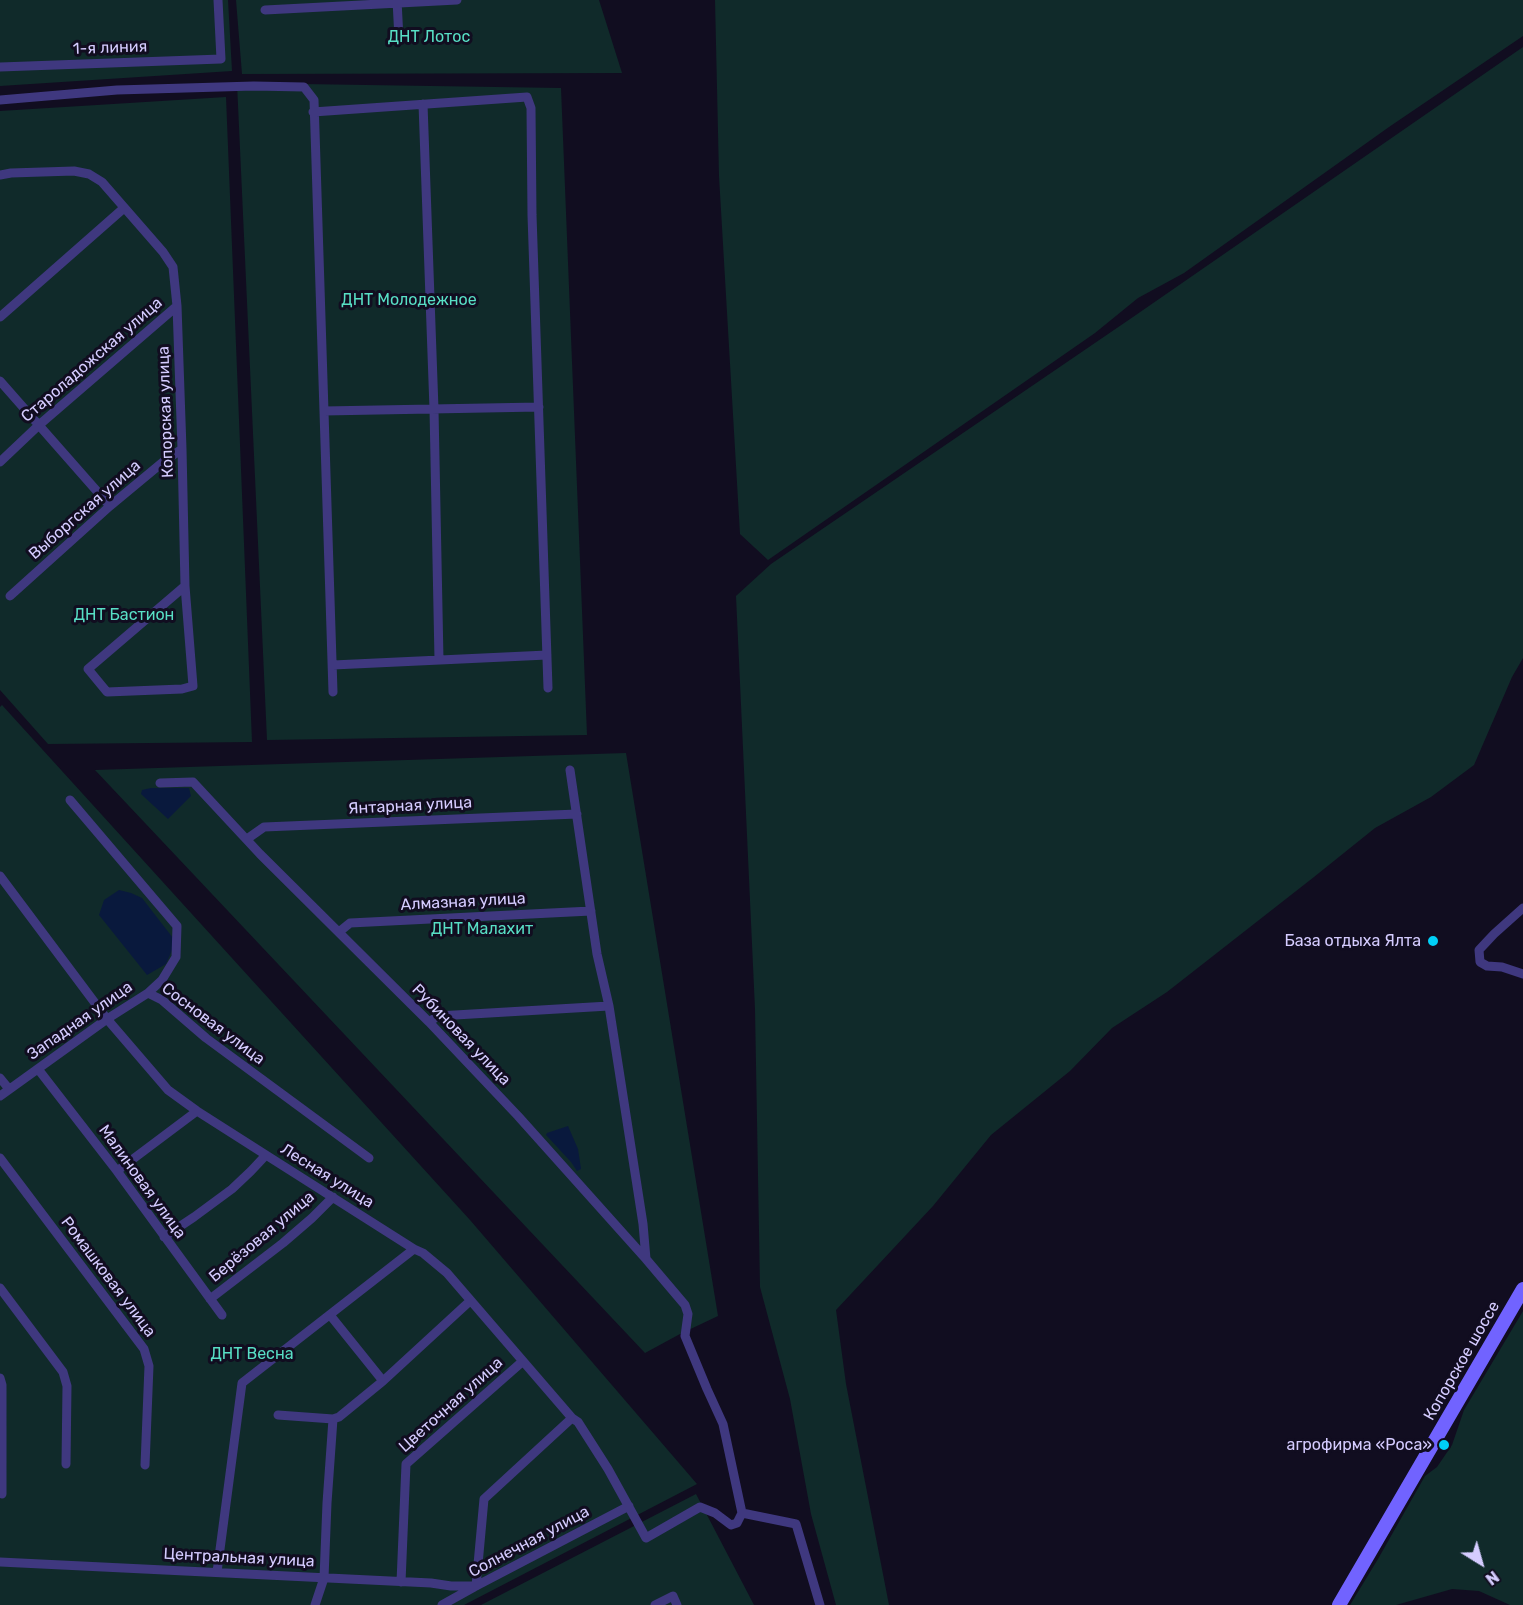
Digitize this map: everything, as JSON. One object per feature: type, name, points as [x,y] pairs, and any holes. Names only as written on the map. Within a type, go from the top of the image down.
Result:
[{"type":"main road","name":"Копорское шоссе","points":[[1339,1605],[1523,1289]]},
{"type":"street","name":"1-я линия","points":[[0,67],[221,59],[218,0]]},
{"type":"street","points":[[265,10],[457,0]]},
{"type":"street","points":[[397,2],[399,39]]},
{"type":"street","points":[[0,100],[117,90],[254,86],[304,87],[314,100],[333,692]]},
{"type":"street","points":[[313,112],[527,97],[531,108],[532,214],[548,688]]},
{"type":"street","points":[[423,104],[434,409],[438,660]]},
{"type":"street","name":"Копорская улица","points":[[0,175],[74,171],[89,174],[102,182],[164,252],[173,267],[177,306],[185,586],[192,686],[182,689],[107,692],[88,669],[185,586]]},
{"type":"street","points":[[0,317],[124,207]]},
{"type":"street","name":"Староладожская улица","points":[[0,462],[39,425],[177,306]]},
{"type":"street","points":[[0,381],[110,506]]},
{"type":"street","points":[[324,411],[539,407]]},
{"type":"street","name":"Выборгская улица","points":[[10,596],[110,506],[182,449]]},
{"type":"street","points":[[333,665],[547,655]]},
{"type":"street","points":[[570,770],[597,954],[609,1005],[646,1259]]},
{"type":"street","name":"Рубиновая улица","points":[[160,783],[193,782],[260,854],[429,1022],[518,1116],[685,1305],[688,1314],[685,1336],[723,1424],[742,1513]]},
{"type":"street","name":"Сосновая улица","points":[[70,800],[177,926],[176,957],[162,980],[148,993],[162,1000],[206,1038],[369,1158]]},
{"type":"street","name":"Янтарная улица","points":[[247,839],[264,827],[577,813]]},
{"type":"street","name":"Лесная улица","points":[[0,876],[107,1019],[168,1090],[197,1111],[423,1253],[447,1273],[572,1418],[578,1422],[608,1469],[646,1538],[700,1507],[731,1525],[737,1523],[742,1513]]},
{"type":"street","points":[[1523,908],[1479,950],[1479,956],[1480,962],[1487,966],[1523,974]]},
{"type":"street","name":"Алмазная улица","points":[[339,932],[350,923],[591,911]]},
{"type":"street","name":"Западная улица","points":[[0,1096],[107,1019],[148,993]]},
{"type":"street","points":[[429,1022],[438,1016],[609,1005]]},
{"type":"street","name":"Малиновая улица","points":[[38,1068],[117,1171],[222,1315]]},
{"type":"street","points":[[0,1078],[9,1089]]},
{"type":"street","points":[[117,1171],[197,1111]]},
{"type":"street","points":[[164,1237],[232,1188],[266,1155]]},
{"type":"street","name":"Ромашковая улица","points":[[0,1158],[144,1349],[149,1366],[145,1465]]},
{"type":"street","name":"Берёзовая улица","points":[[210,1299],[283,1243],[333,1197]]},
{"type":"street","points":[[217,1572],[242,1383],[414,1249]]},
{"type":"street","points":[[0,1288],[63,1372],[67,1386],[66,1464]]},
{"type":"street","points":[[278,1415],[333,1419],[339,1417],[383,1381],[470,1301]]},
{"type":"street","points":[[330,1315],[383,1381]]},
{"type":"street","name":"Цветочная улица","points":[[401,1582],[406,1464],[523,1361]]},
{"type":"street","points":[[0,1378],[2,1385],[2,1494]]},
{"type":"street","points":[[476,1586],[484,1499],[572,1418]]},
{"type":"street","points":[[315,1605],[324,1578],[333,1419]]},
{"type":"street","name":"Солнечная улица","points":[[442,1605],[629,1506]]},
{"type":"street","points":[[742,1513],[796,1524],[820,1605]]},
{"type":"street","name":"Центральная улица","points":[[0,1562],[476,1586]]},
{"type":"street","points":[[655,1605],[675,1601]]},
{"type":"green space","points":[[0,0],[228,0],[232,71],[0,86]]},
{"type":"green space","name":"ДНТ Лотос","points":[[236,0],[599,0],[622,73],[242,74]]},
{"type":"green space","points":[[715,0],[1523,0],[1523,36],[1389,127],[1184,273],[1138,298],[1095,333],[768,560],[740,534],[719,176]]},
{"type":"green space","points":[[1523,47],[1523,658],[1512,677],[1474,765],[1431,797],[1375,828],[1167,992],[1112,1028],[1070,1071],[991,1135],[933,1206],[836,1310],[846,1384],[889,1605],[836,1605],[811,1514],[790,1399],[760,1287],[755,1009],[736,596],[771,564]]},
{"type":"green space","name":"ДНТ Молодежное","points":[[237,83],[561,88],[587,735],[267,740]]},
{"type":"green space","name":"ДНТ Бастион","points":[[226,97],[252,742],[48,744],[0,690],[0,111]]},
{"type":"green space","name":"ДНТ Весна","points":[[2,705],[470,1220],[697,1484],[464,1605],[0,1605],[0,707]]},
{"type":"green space","name":"ДНТ Малахит","points":[[626,753],[718,1316],[645,1353],[95,770]]},
{"type":"green space","points":[[1523,1311],[1523,1605],[1510,1605],[1479,1591],[1452,1589],[1396,1605],[1350,1605],[1425,1476],[1437,1467],[1452,1445],[1464,1410]]},
{"type":"green space","points":[[696,1494],[754,1605],[481,1605]]},
{"type":"water","points":[[189,788],[191,796],[168,819],[141,794],[142,790]]},
{"type":"water","points":[[119,890],[142,898],[173,938],[172,950],[166,964],[147,975],[99,915],[104,900]]},
{"type":"water","points":[[568,1126],[578,1149],[581,1169],[577,1171],[546,1135]]},
{"type":"place","name":"База отдыха Ялта","points":[[1433,941]]},
{"type":"place","name":"агрофирма «Роса»","points":[[1444,1445]]}]
